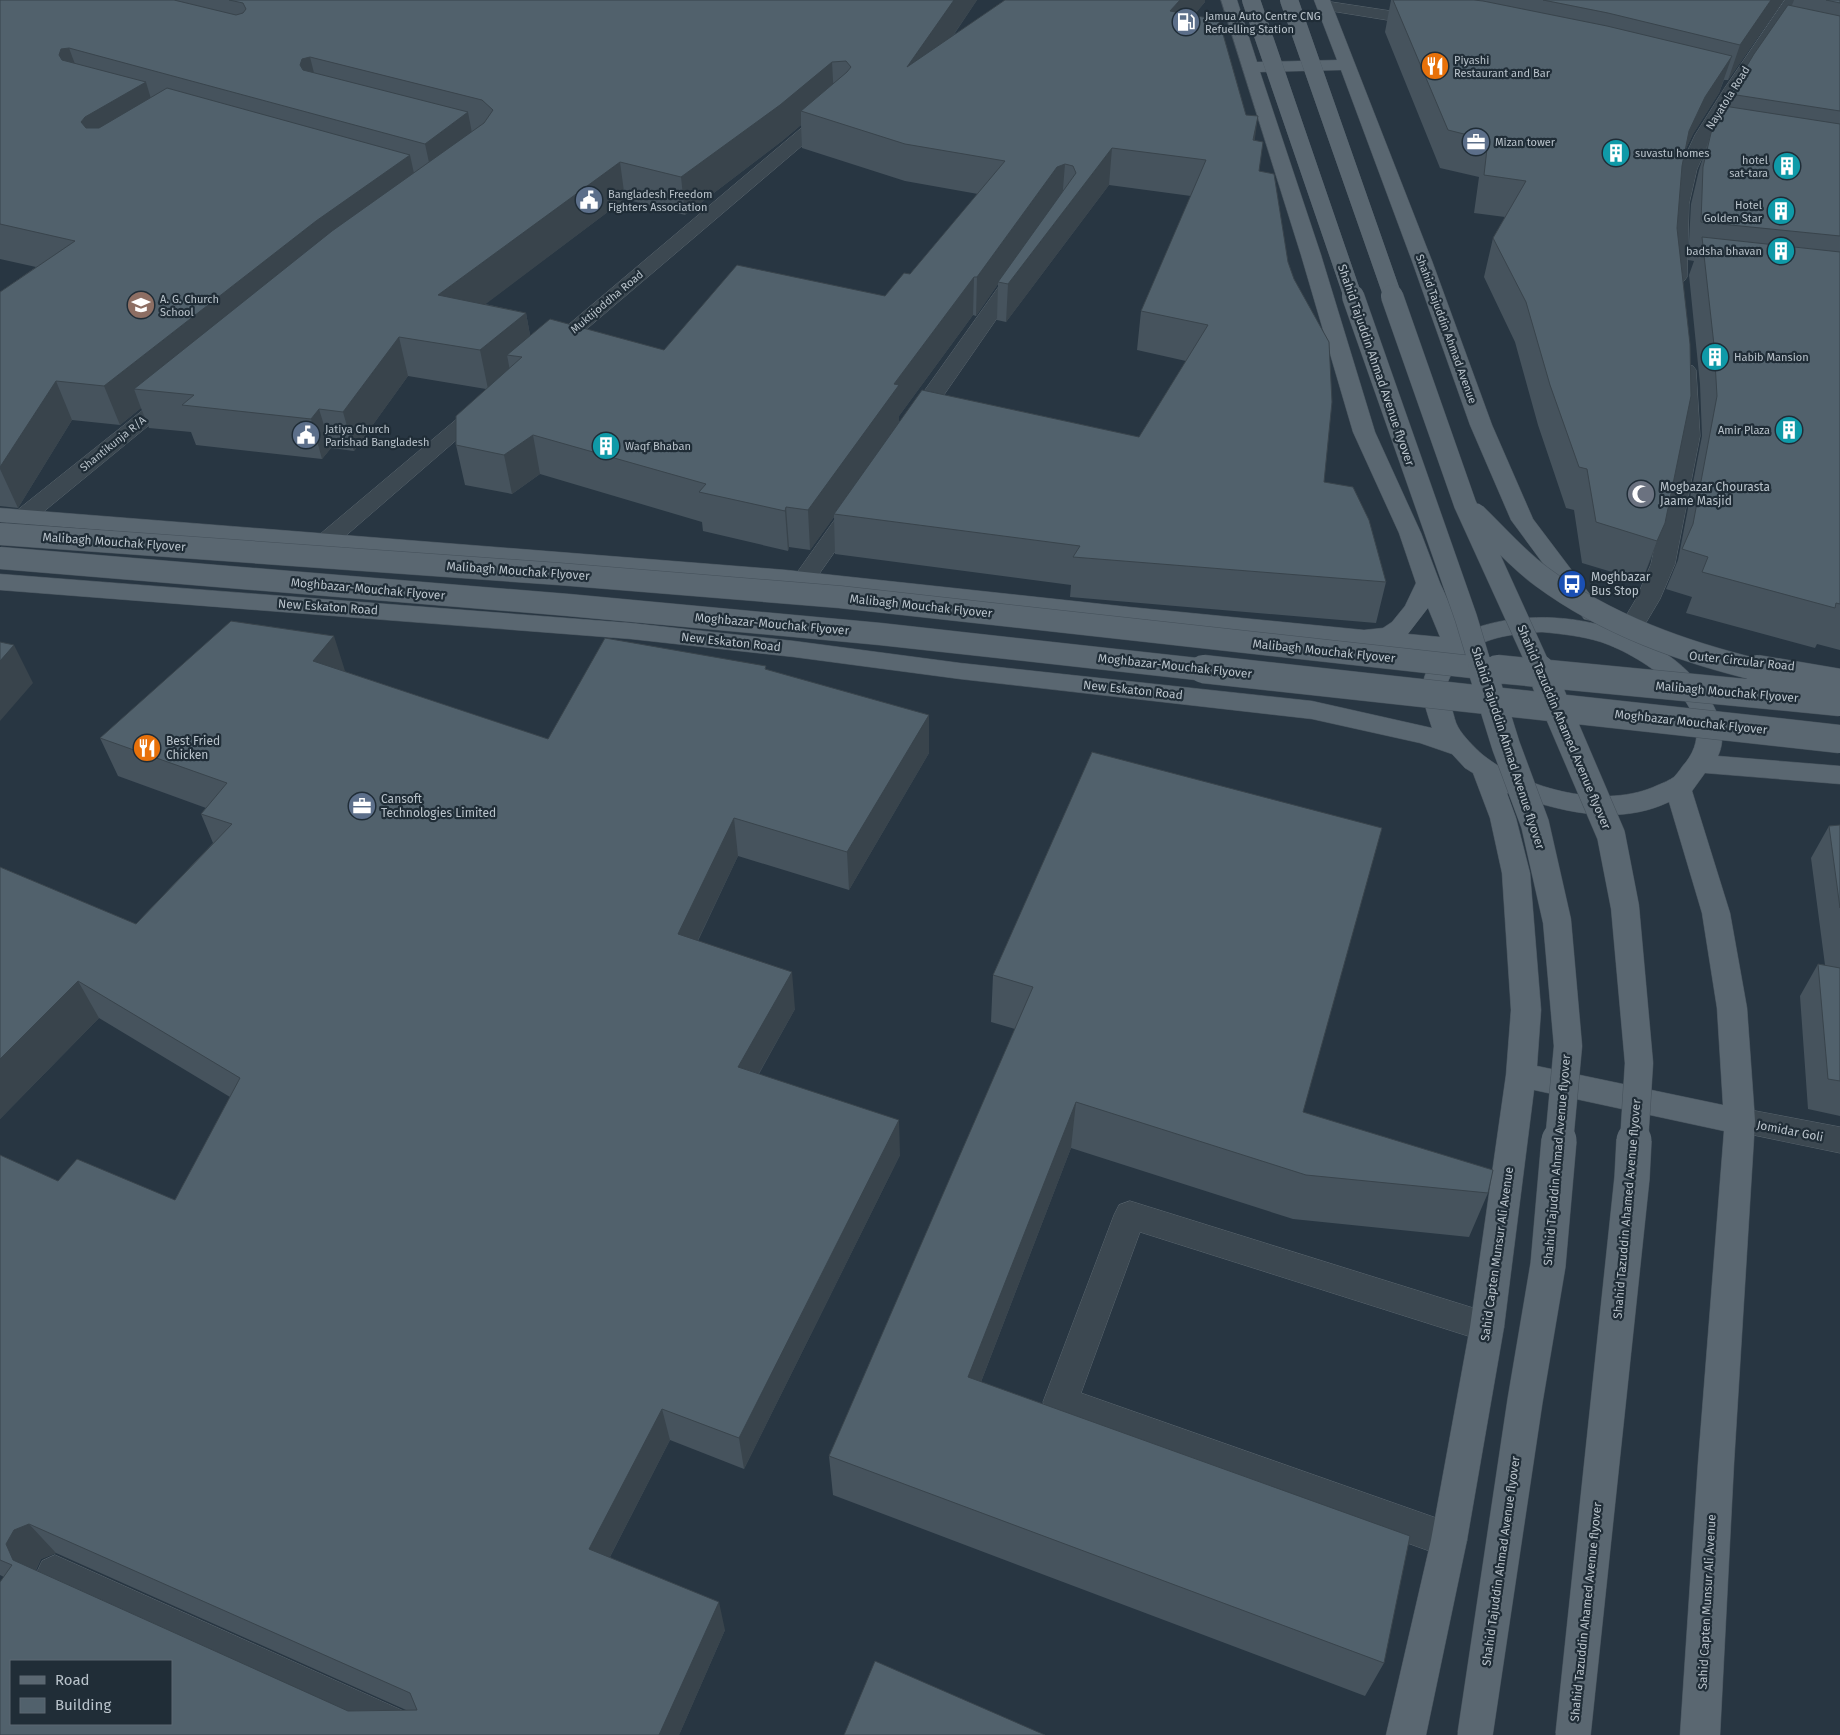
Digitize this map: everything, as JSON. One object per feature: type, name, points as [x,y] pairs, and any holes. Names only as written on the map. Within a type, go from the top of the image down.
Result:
[{"type":"main road","points":[[1229,0],[1311,255],[1364,432],[1410,533],[1428,583],[1457,647]]},
{"type":"main road","name":"Shahid Tajuddin Ahmad Avenue flyover","points":[[1251,0],[1466,618],[1506,746],[1535,824],[1557,921],[1568,1046],[1548,1265],[1525,1401],[1475,1735]]},
{"type":"main road","points":[[1289,0],[1465,504],[1540,576],[1569,596],[1610,619],[1661,640],[1712,657],[1783,676],[1840,683]]},
{"type":"main road","name":"Shahid Tajuddin Ahmad Avenue","points":[[1323,3],[1422,261],[1481,425],[1522,520],[1626,643]]},
{"type":"main road","points":[[1250,68],[1347,66]]},
{"type":"main road","name":"Shahid Tazuddin Ahamed Avenue flyover","points":[[1465,504],[1531,648],[1611,835],[1624,907],[1634,994],[1639,1062],[1632,1178],[1573,1735]]},
{"type":"main road","points":[[0,542],[11,516],[804,579],[1119,614],[1457,647]]},
{"type":"main road","name":"Malibagh Mouchak Flyover","points":[[0,534],[539,572],[840,597],[1511,671],[1840,702]]},
{"type":"main road","name":"Moghbazar-Mouchak Flyover","points":[[0,558],[568,605],[880,634],[1840,739]]},
{"type":"main road","name":"New Eskaton Road","points":[[0,582],[631,631],[794,649],[960,671],[1312,710],[1426,735],[1456,746]]},
{"type":"main road","points":[[1358,637],[1389,635],[1405,622],[1414,611],[1428,583]]},
{"type":"main road","points":[[1542,624],[1577,627],[1626,643],[1667,666],[1686,684],[1701,704],[1708,725],[1709,745],[1702,764],[1692,777],[1678,788],[1647,802],[1607,806],[1564,803],[1522,790],[1485,770],[1456,746],[1439,720],[1433,692],[1440,668],[1457,647],[1480,634],[1509,626],[1542,624]]},
{"type":"main road","name":"Outer Circular Road","points":[[1626,643],[1840,670]]},
{"type":"main road","points":[[1702,764],[1840,775]]},
{"type":"main road","name":"Sahid Capten Munsur Ali Avenue","points":[[1406,1735],[1450,1540],[1487,1327],[1521,1075],[1526,1010],[1516,873],[1503,818],[1485,770]]},
{"type":"main road","name":"Sahid Capten Munsur Ali Avenue","points":[[1678,788],[1716,913],[1732,1008],[1740,1121],[1716,1463],[1700,1735]]},
{"type":"main road","points":[[1521,1075],[1740,1121]]},
{"type":"street","name":"Nayatola Road","points":[[1679,297],[1686,268],[1680,204],[1688,169],[1714,137],[1732,89],[1779,34],[1793,0]]},
{"type":"street","points":[[1323,3],[1436,23]]},
{"type":"street","points":[[1713,84],[1732,89]]},
{"type":"street","name":"Muktijoddha Road","points":[[531,366],[842,103]]},
{"type":"street","points":[[900,442],[1029,258]]},
{"type":"street","points":[[1626,643],[1663,564],[1681,485],[1689,436],[1688,384],[1685,355]]},
{"type":"street","name":"Shantikunja R/A","points":[[11,516],[187,384]]},
{"type":"street","points":[[327,540],[501,392]]},
{"type":"street","points":[[804,579],[866,491]]},
{"type":"street","name":"Jomidar Goli","points":[[1740,1121],[1840,1140]]},
{"type":"street","points":[[1450,1540],[1060,1402],[1130,1215],[1487,1327]]},
{"type":"street","points":[[55,1574],[412,1735]]},
{"type":"building","points":[[0,0],[174,0],[236,15],[243,13],[246,9],[243,3],[229,0],[954,0],[907,67],[1005,0],[1180,0],[1170,11],[1219,20],[1246,115],[1258,116],[1253,140],[1263,142],[1259,171],[1274,174],[1288,262],[1294,279],[1329,342],[1332,402],[1324,482],[1353,487],[1369,520],[1386,582],[1073,557],[1080,546],[834,514],[922,390],[1139,437],[1208,325],[1141,311],[1206,160],[1112,148],[1008,284],[998,282],[1076,173],[1073,166],[1065,164],[1057,167],[977,277],[974,277],[894,384],[899,385],[808,510],[786,507],[785,511],[699,492],[706,484],[533,435],[504,455],[456,445],[456,416],[522,357],[507,355],[550,319],[664,350],[737,265],[885,296],[904,273],[910,274],[1005,161],[905,144],[801,111],[847,72],[851,67],[846,61],[832,62],[780,105],[681,177],[620,162],[438,295],[526,313],[480,350],[399,337],[343,412],[319,409],[311,419],[182,405],[194,395],[134,389],[332,231],[484,123],[493,110],[482,100],[310,57],[302,59],[300,65],[303,70],[468,112],[425,144],[69,48],[61,49],[59,55],[62,60],[146,82],[85,117],[81,122],[86,128],[99,128],[167,88],[410,155],[316,221],[104,386],[56,381],[0,467],[0,292],[75,241],[0,224]]},
{"type":"building","points":[[1393,0],[1483,1],[1607,26],[1732,56],[1705,97],[1689,131],[1682,166],[1677,228],[1690,344],[1691,396],[1665,523],[1657,541],[1596,522],[1587,469],[1579,467],[1550,385],[1526,302],[1493,238],[1526,181],[1484,175],[1488,140],[1448,130]]},
{"type":"building","points":[[1543,0],[1771,0],[1740,45],[1608,13]]},
{"type":"building","points":[[1826,0],[1840,0],[1840,3]]},
{"type":"building","points":[[1788,5],[1840,16],[1840,111],[1730,94],[1754,54]]},
{"type":"building","points":[[1724,106],[1840,124],[1840,236],[1701,222],[1703,167],[1711,133]]},
{"type":"building","points":[[1702,237],[1840,252],[1840,604],[1836,603],[1835,608],[1702,572],[1708,557],[1682,549],[1693,524],[1717,396],[1714,345]]},
{"type":"building","points":[[231,621],[334,636],[313,661],[548,739],[605,638],[766,666],[765,669],[929,715],[847,852],[734,818],[678,934],[792,972],[738,1067],[899,1120],[739,1438],[662,1409],[589,1549],[719,1602],[659,1735],[0,1735],[0,1582],[12,1565],[0,1560],[0,1155],[58,1181],[77,1159],[175,1200],[240,1078],[78,981],[0,1059],[0,867],[136,924],[232,824],[201,814],[227,783],[100,738]],"holes":[[[29,1524],[410,1693],[417,1710],[348,1711],[13,1560],[6,1544],[14,1530]]]},
{"type":"building","points":[[0,642],[14,645],[0,661]]},
{"type":"building","points":[[1092,752],[1382,828],[1303,1112],[1493,1170],[1488,1193],[1306,1175],[1076,1102],[968,1377],[1410,1536],[1384,1663],[829,1456],[1033,987],[993,975]]},
{"type":"building","points":[[1840,825],[1840,908],[1829,826]]},
{"type":"building","points":[[1818,964],[1840,968],[1840,1081],[1828,1079]]},
{"type":"building","points":[[875,1661],[1045,1735],[844,1735]]},
{"type":"place","name":"Jamua Auto Centre CNG Refuelling Station","points":[[1186,22]]},
{"type":"place","name":"Piyashi Restaurant and Bar","points":[[1435,66]]},
{"type":"place","name":"Mizan tower","points":[[1476,142]]},
{"type":"place","name":"suvastu homes","points":[[1616,153]]},
{"type":"place","name":"hotel sat-tara","points":[[1787,166]]},
{"type":"place","name":"Bangladesh Freedom Fighters Association","points":[[589,200]]},
{"type":"place","name":"Hotel Golden Star","points":[[1781,211]]},
{"type":"place","name":"badsha bhavan","points":[[1781,251]]},
{"type":"place","name":"A. G. Church School","points":[[141,305]]},
{"type":"place","name":"Habib Mansion","points":[[1715,357]]},
{"type":"place","name":"Amir Plaza","points":[[1789,430]]},
{"type":"place","name":"Jatiya Church Parishad Bangladesh","points":[[306,435]]},
{"type":"place","name":"Waqf Bhaban","points":[[606,446]]},
{"type":"place","name":"Mogbazar Chourasta Jaame Masjid","points":[[1641,494]]},
{"type":"place","name":"Moghbazar Bus Stop","points":[[1572,584]]},
{"type":"place","name":"Best Fried Chicken","points":[[147,748]]},
{"type":"place","name":"Cansoft Technologies Limited","points":[[362,806]]}]
